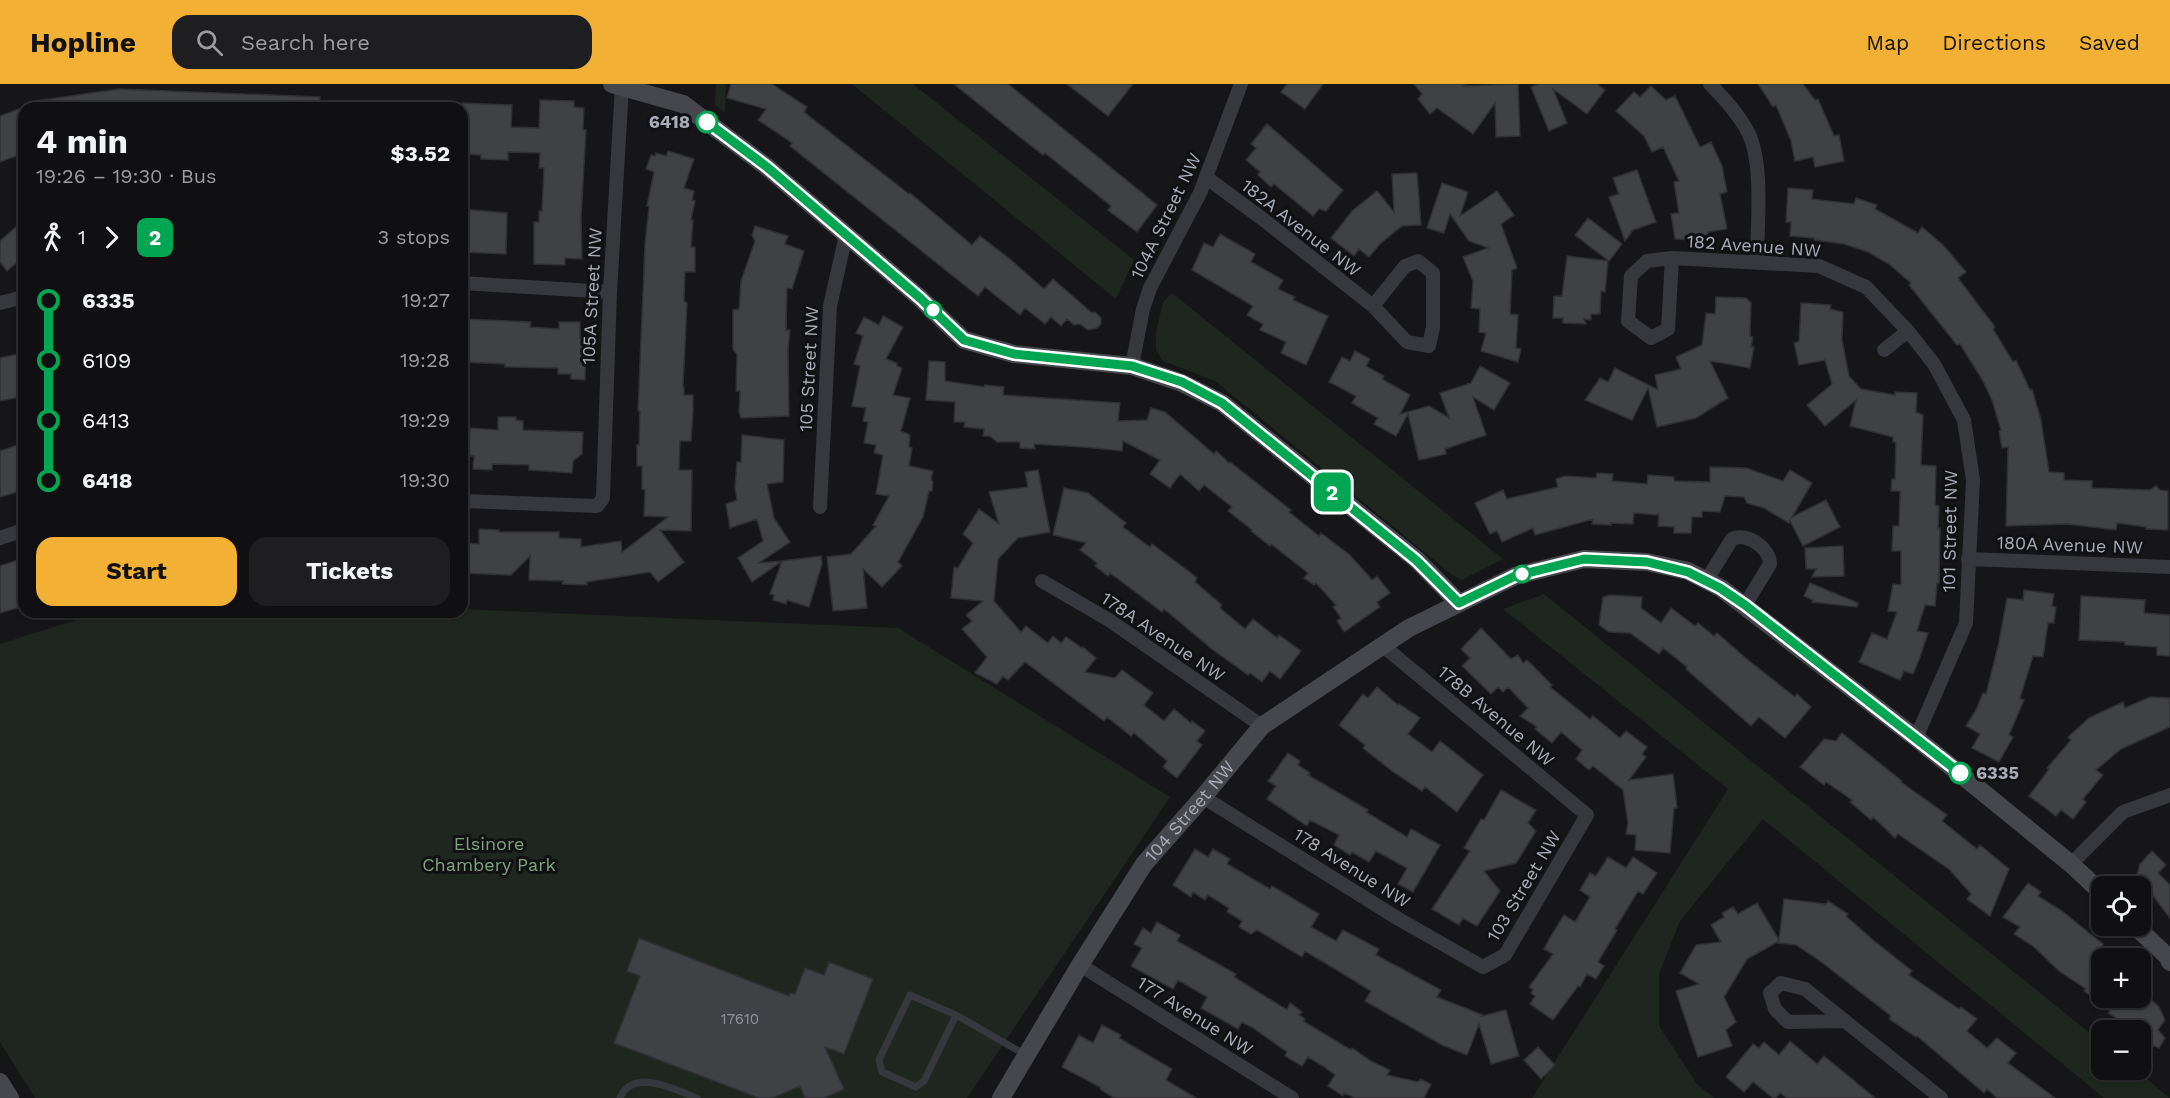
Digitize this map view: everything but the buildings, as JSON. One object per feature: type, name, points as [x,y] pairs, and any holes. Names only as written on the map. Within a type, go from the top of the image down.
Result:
[{"type":"street","name":"104A Street NW","points":[[1132,366],[1141,317],[1150,288],[1207,178],[1242,84]]},
{"type":"street","points":[[1710,84],[1739,118],[1749,134],[1758,167],[1757,262]]},
{"type":"street","points":[[617,85],[682,104],[767,167],[920,298],[964,340],[1014,354],[1132,366],[1182,382],[1222,403],[1416,560],[1459,603]]},
{"type":"street","name":"105A Street NW","points":[[468,501],[597,506],[603,498],[617,85]]},
{"type":"street","name":"182A Avenue NW","points":[[1207,178],[1373,306],[1407,342],[1429,346],[1433,327],[1432,273],[1418,261],[1405,266],[1373,306]]},
{"type":"street","name":"105 Street NW","points":[[820,507],[830,306],[846,235]]},
{"type":"street","name":"182 Avenue NW","points":[[1672,258],[1668,329],[1651,338],[1628,321],[1631,276],[1647,261],[1672,258],[1819,266],[1866,287]]},
{"type":"street","points":[[468,283],[610,292]]},
{"type":"street","name":"101 Street NW","points":[[1866,287],[1908,331],[1934,364],[1964,420],[1973,480],[1966,623],[1916,738]]},
{"type":"street","points":[[0,303],[18,298]]},
{"type":"street","points":[[1884,350],[1908,331]]},
{"type":"street","points":[[0,538],[18,532]]},
{"type":"street","points":[[1706,581],[1732,538],[1737,536],[1748,538],[1766,549],[1770,556],[1770,564],[1745,605]]},
{"type":"street","name":"104 Street NW","points":[[1000,1098],[1144,864],[1262,726],[1409,628],[1515,576],[1584,559],[1647,562],[1688,572],[1720,588],[1916,738],[2072,864],[2091,882]]},
{"type":"street","name":"180A Avenue NW","points":[[1968,559],[2170,567]]},
{"type":"street","name":"178A Avenue NW","points":[[1042,581],[1109,620],[1262,726]]},
{"type":"street","name":"178B Avenue NW","points":[[1382,645],[1587,815]]},
{"type":"street","points":[[2072,864],[2123,812],[2170,795]]},
{"type":"street","name":"178 Avenue NW","points":[[1203,797],[1397,918],[1483,967]]},
{"type":"street","name":"103 Street NW","points":[[1483,967],[1506,955],[1587,815]]},
{"type":"street","points":[[2146,936],[2168,957],[2170,962]]},
{"type":"street","name":"177 Avenue NW","points":[[1080,965],[1292,1098]]},
{"type":"street","points":[[1845,1021],[1788,1022],[1774,1009],[1770,993],[1781,983],[1805,989],[1845,1021],[1941,1098]]},
{"type":"street","points":[[0,1082],[10,1098]]},
{"type":"lane","points":[[956,1015],[924,1081],[916,1087],[882,1072],[879,1060],[910,995],[956,1015],[1026,1055]]},
{"type":"lane","points":[[620,1098],[620,1095],[632,1085],[654,1082],[697,1098]]},
{"type":"green space","points":[[716,84],[726,84],[725,113],[715,105]]},
{"type":"green space","points":[[852,84],[913,84],[1134,260],[1116,299]]},
{"type":"green space","points":[[1172,293],[1503,559],[1462,580],[1451,574],[1215,381],[1163,361],[1156,350],[1156,332],[1163,302]]},
{"type":"green space","points":[[1544,594],[2091,1034],[2091,1080],[2148,1080],[2170,1098],[2104,1098],[1763,819],[1680,921],[1659,974],[1659,1026],[1697,1084],[1715,1098],[1532,1098],[1728,789],[1503,609]]},
{"type":"green space","name":"Elsinore Chambery Park","points":[[468,609],[898,628],[1170,797],[967,1098],[35,1098],[0,1042],[0,644],[83,618],[468,618]]},
{"type":"bus line","name":"2","points":[[707,122],[767,167],[920,298],[964,340],[1014,354],[1132,366],[1182,382],[1222,403],[1416,560],[1459,603],[1515,576],[1584,559],[1647,562],[1688,572],[1720,588],[1745,605],[1960,773]]},
{"type":"place","name":"6418","points":[[707,122]]},
{"type":"place","name":"6335","points":[[1960,773]]}]
